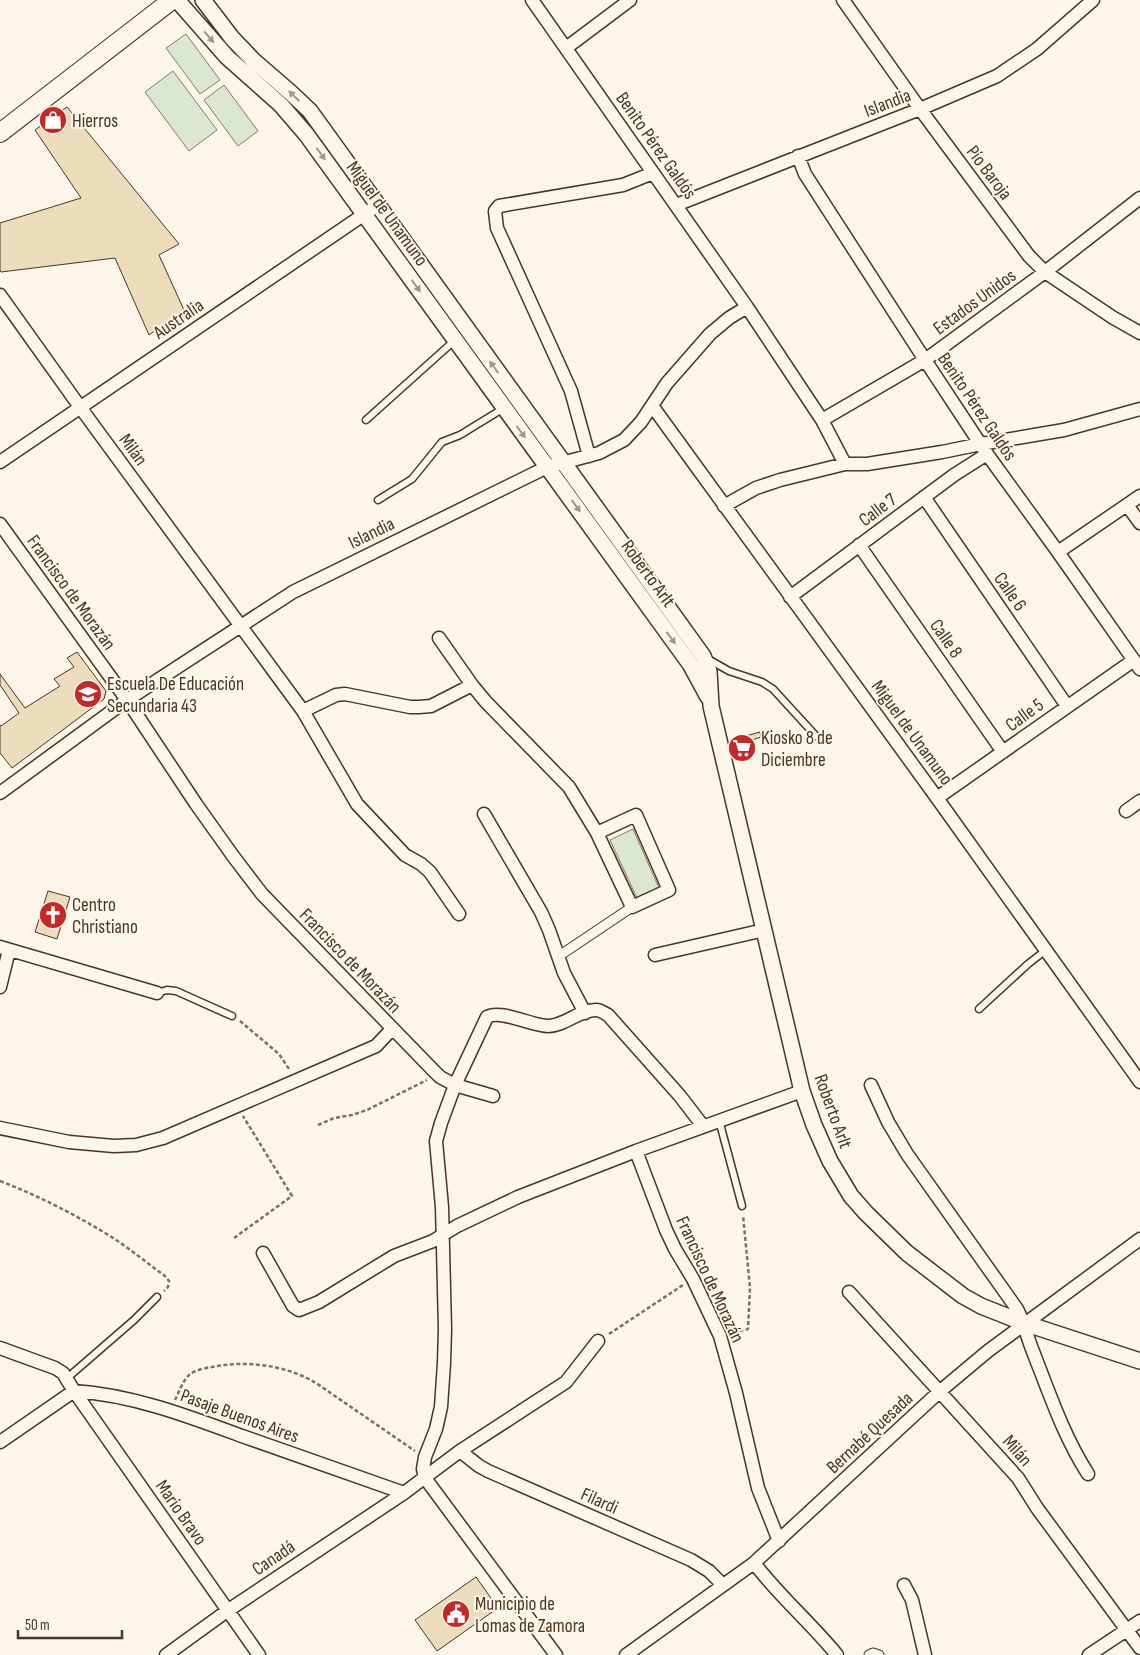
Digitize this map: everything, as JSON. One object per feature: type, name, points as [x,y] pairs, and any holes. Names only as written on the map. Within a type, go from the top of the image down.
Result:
[{"type":"main road","points":[[0,133],[172,0]]},
{"type":"street","name":"Miguel de Unamuno","points":[[177,0],[227,57],[281,105],[293,119],[365,214],[547,467]]},
{"type":"street","name":"Miguel de Unamuno","points":[[203,0],[232,38],[254,61],[310,111],[564,463]]},
{"type":"street","name":"Benito Pérez Galdós","points":[[532,0],[747,307],[822,420],[845,464]]},
{"type":"street","points":[[566,48],[630,0]]},
{"type":"street","name":"Pío Baroja","points":[[843,0],[920,109],[1029,256],[1046,272],[1112,317],[1140,333]]},
{"type":"street","name":"Islandia","points":[[676,204],[920,109],[997,76],[1037,49],[1093,0]]},
{"type":"street","name":"Benito Pérez Galdós","points":[[798,156],[805,174],[984,449],[1137,664]]},
{"type":"street","points":[[588,456],[571,391],[497,228],[495,211],[499,206],[623,185],[653,173]]},
{"type":"street","name":"Estados Unidos","points":[[822,420],[925,360],[1046,272],[1140,198]]},
{"type":"street","name":"Australia","points":[[0,462],[378,205]]},
{"type":"street","name":"Milán","points":[[0,295],[303,711],[357,804],[405,855],[421,864],[430,872],[459,914]]},
{"type":"street","name":"Islandia","points":[[0,793],[127,700],[293,592],[547,467],[599,453],[624,440],[631,435],[653,407],[667,382],[710,334],[729,318],[747,307]]},
{"type":"street","name":"Miguel de Unamuno","points":[[653,407],[937,798],[1140,1082]]},
{"type":"street","points":[[724,506],[756,488],[845,464],[867,464],[942,452],[984,449],[1140,409]]},
{"type":"street","name":"Calle 7","points":[[790,597],[924,498],[984,449]]},
{"type":"street","name":"Roberto Arlt","points":[[564,463],[703,656],[709,671],[711,706],[802,1091],[830,1161],[851,1196],[907,1253],[963,1296],[981,1306],[1024,1323],[1140,1361]]},
{"type":"street","name":"Roberto Arlt","points":[[547,467],[690,664],[711,706]]},
{"type":"street","points":[[1058,552],[1140,496]]},
{"type":"street","name":"Calle 6","points":[[924,498],[1067,706]]},
{"type":"street","points":[[1127,505],[1140,524]]},
{"type":"street","name":"Francisco de Morazán","points":[[0,524],[127,700],[196,804],[262,894],[436,1073],[455,1085],[493,1096]]},
{"type":"street","name":"Calle 8","points":[[860,545],[1003,752]]},
{"type":"street","points":[[439,638],[486,702],[569,787],[598,833],[632,906]]},
{"type":"street","name":"Calle 5","points":[[937,798],[1067,706],[1137,664]]},
{"type":"street","points":[[303,711],[336,696],[345,694],[410,707],[431,706],[472,685]]},
{"type":"street","points":[[1126,811],[1140,801]]},
{"type":"street","points":[[484,814],[541,912],[564,973],[585,1013]]},
{"type":"street","points":[[559,956],[632,906],[669,890],[636,815],[598,833]]},
{"type":"street","points":[[655,955],[764,930]]},
{"type":"street","points":[[0,987],[5,948],[157,993]]},
{"type":"street","points":[[556,1655],[425,1478],[423,1469],[441,1407],[443,1372],[445,1329],[441,1199],[436,1141],[440,1122],[487,1017],[491,1015],[505,1016],[537,1025],[552,1026],[596,1010],[608,1015],[680,1096],[703,1126]]},
{"type":"street","points":[[0,1128],[69,1142],[114,1146],[136,1145],[163,1138],[376,1046],[392,1028]]},
{"type":"street","points":[[871,1085],[888,1122],[908,1154],[1017,1309],[1069,1442],[1088,1474]]},
{"type":"street","points":[[263,1253],[293,1306],[299,1310],[319,1302],[394,1256],[442,1236],[457,1226],[518,1197],[719,1120],[802,1091]]},
{"type":"street","name":"Francisco de Morazán","points":[[636,1151],[666,1230],[693,1279],[720,1336],[736,1393],[758,1488],[779,1541]]},
{"type":"street","name":"Bernabé Quesada","points":[[626,1655],[754,1563],[940,1392],[988,1351],[1140,1239]]},
{"type":"street","name":"Milán","points":[[849,1292],[1018,1478],[1037,1508],[1140,1648]]},
{"type":"street","points":[[460,1451],[566,1382],[598,1341]]},
{"type":"street","points":[[0,1348],[56,1368],[63,1373],[74,1390],[0,1442]]},
{"type":"street","name":"Pasaje Buenos Aires","points":[[74,1390],[116,1396],[170,1410],[404,1494]]},
{"type":"street","name":"Mario Bravo","points":[[74,1390],[259,1655]]},
{"type":"street","name":"Canadá","points":[[166,1655],[227,1610],[404,1494],[460,1451]]},
{"type":"street","name":"Filardi","points":[[460,1451],[488,1471],[691,1560],[709,1571],[723,1585]]},
{"type":"street","points":[[754,1563],[770,1584],[819,1633],[837,1655]]},
{"type":"street","points":[[904,1585],[912,1600],[926,1655]]},
{"type":"street","points":[[1089,1655],[1140,1621]]},
{"type":"street","points":[[868,1655],[879,1655]]},
{"type":"lane","points":[[366,420],[455,340]]},
{"type":"lane","points":[[378,500],[412,479],[442,442],[460,435],[504,408]]},
{"type":"lane","points":[[703,656],[729,671],[762,682],[773,689],[816,736]]},
{"type":"lane","points":[[979,1008],[1046,950]]},
{"type":"lane","points":[[157,993],[167,990],[176,991],[232,1016]]},
{"type":"lane","points":[[719,1120],[742,1206]]},
{"type":"lane","points":[[66,1379],[134,1320],[157,1297]]},
{"type":"path","points":[[232,1016],[246,1025],[279,1054],[296,1080]]},
{"type":"path","points":[[318,1125],[334,1118],[367,1110],[422,1083],[436,1073]]},
{"type":"path","points":[[234,1238],[292,1196],[237,1106]]},
{"type":"path","points":[[0,1181],[62,1208],[111,1237],[165,1276],[168,1281],[168,1288],[157,1297]]},
{"type":"path","points":[[720,1336],[748,1329],[750,1288],[742,1206]]},
{"type":"path","points":[[598,1341],[693,1279]]},
{"type":"path","points":[[170,1410],[191,1373],[229,1363],[280,1368],[302,1374],[425,1457]]},
{"type":"green space","points":[[186,34],[220,80],[200,94],[166,48]]},
{"type":"green space","points":[[173,71],[217,130],[189,151],[145,92]]},
{"type":"green space","points":[[224,85],[258,131],[238,146],[204,100]]},
{"type":"green space","points":[[633,829],[659,888],[637,898],[610,840]]},
{"type":"building","points":[[67,107],[179,244],[159,255],[184,310],[149,335],[115,258],[1,272],[0,270],[0,223],[81,198],[35,130]]},
{"type":"building","points":[[77,652],[106,691],[104,699],[12,768],[0,753],[0,725],[19,713],[0,685],[0,674],[25,708],[60,686],[54,679],[74,667],[67,658]]},
{"type":"building","points":[[760,732],[761,737],[752,740],[755,750],[740,755],[735,739]]},
{"type":"building","name":"Centro Christiano","points":[[48,891],[70,897],[57,939],[35,932]]},
{"type":"building","name":"Municipio de Lomas de Zamora","points":[[476,1577],[498,1608],[437,1651],[415,1620]]},
{"type":"place","name":"Hierros","points":[[53,120]]},
{"type":"place","name":"Escuela De Educación Secundaria 43","points":[[88,694]]},
{"type":"place","name":"Kiosko 8 de Diciembre","points":[[742,748]]},
{"type":"place","name":"Centro Christiano","points":[[53,915]]},
{"type":"place","name":"Municipio de Lomas de Zamora","points":[[456,1614]]}]
